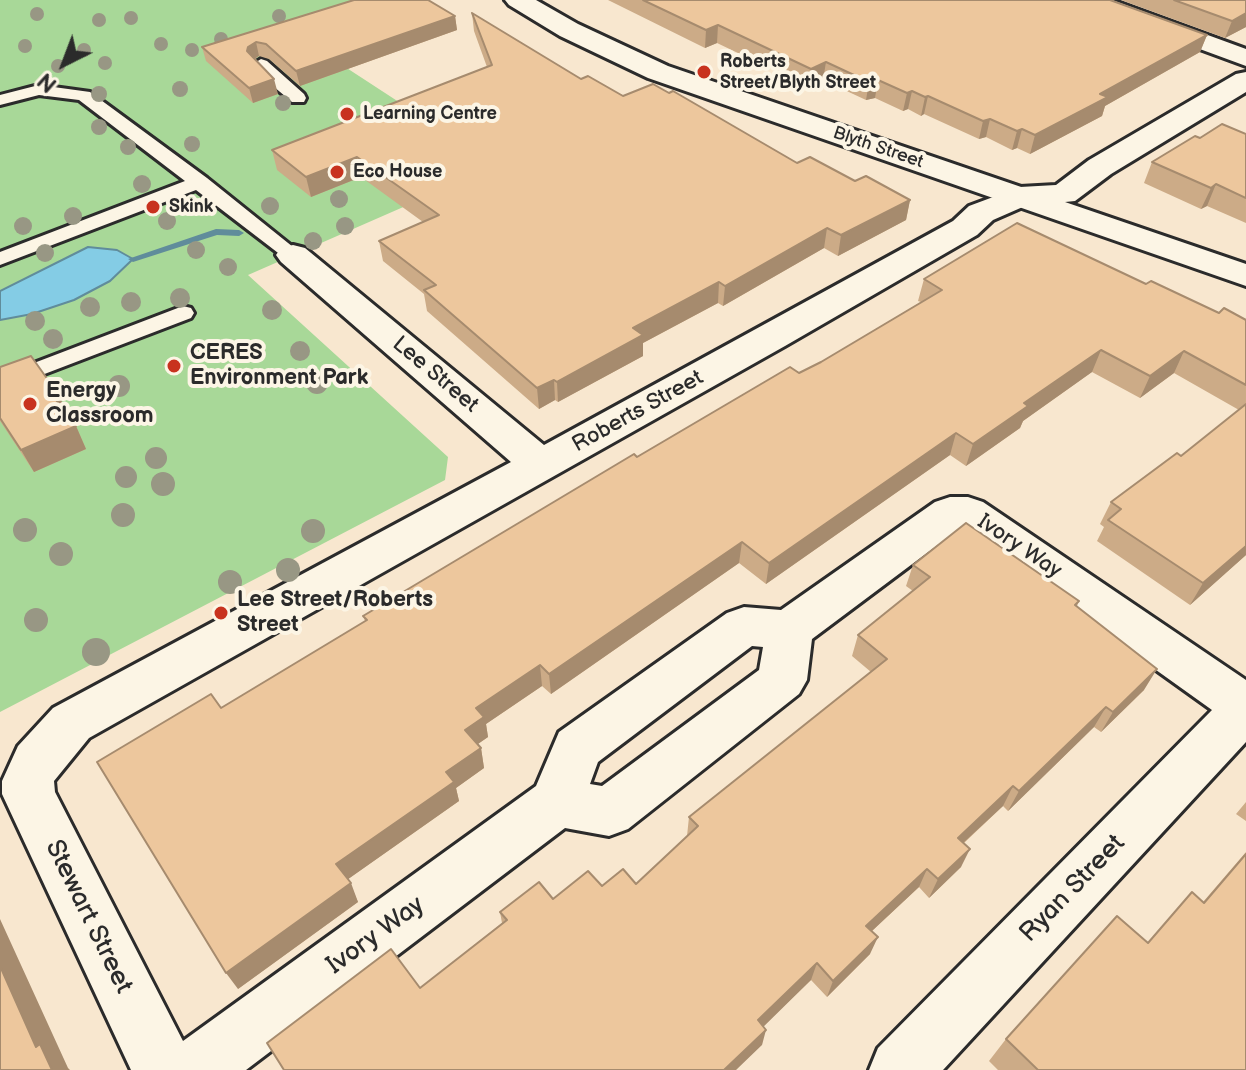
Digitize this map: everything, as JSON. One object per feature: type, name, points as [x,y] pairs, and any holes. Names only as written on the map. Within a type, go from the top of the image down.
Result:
[{"type":"street","name":"Blyth Street","points":[[518,0],[596,44],[658,72],[1246,276]]},
{"type":"street","points":[[1089,0],[1246,58]]},
{"type":"street","name":"Roberts Street","points":[[36,762],[71,723],[965,228],[981,213],[1020,197],[1064,194],[1100,167],[1246,80]]},
{"type":"street","name":"Lee Street","points":[[293,255],[541,465]]},
{"type":"street","name":"Ivory Way","points":[[789,630],[942,518],[950,513],[968,513],[1246,708]]},
{"type":"street","points":[[744,626],[789,630],[782,680],[609,812],[557,802],[577,748],[744,626]]},
{"type":"street","name":"Ryan Street","points":[[900,1070],[1246,708]]},
{"type":"street","name":"Stewart Street","points":[[36,762],[28,781],[35,812],[164,1070]]},
{"type":"street","name":"Ivory Way","points":[[195,1070],[557,802]]},
{"type":"lane","points":[[261,64],[298,98]]},
{"type":"lane","points":[[0,100],[39,90],[84,96],[293,255]]},
{"type":"lane","points":[[0,259],[200,182]]},
{"type":"lane","points":[[0,384],[183,313]]},
{"type":"green space","name":"CERES Environment Park","points":[[0,0],[386,0],[290,31],[497,166],[248,275],[448,457],[445,480],[0,712]]},
{"type":"water","points":[[88,247],[117,250],[133,259],[110,281],[74,300],[32,314],[0,320],[0,291]]},
{"type":"building","points":[[354,0],[428,0],[455,16],[296,71],[266,44],[256,42],[247,51],[274,79],[249,88],[202,47]]},
{"type":"building","points":[[643,0],[1110,0],[1207,35],[1100,94],[1108,97],[1035,135],[990,119],[983,121],[928,96],[912,91],[907,93],[878,80],[869,82],[826,62],[811,69],[718,25],[706,30]]},
{"type":"building","points":[[1174,0],[1246,0],[1246,13],[1232,21]]},
{"type":"building","points":[[472,13],[581,79],[588,76],[623,96],[653,84],[669,93],[673,91],[797,163],[810,157],[855,181],[866,176],[910,200],[841,235],[827,228],[725,286],[719,282],[633,328],[643,335],[557,382],[554,380],[537,388],[424,290],[436,285],[379,241],[439,215],[357,157],[306,177],[272,150],[492,65]]},
{"type":"building","points":[[1222,124],[1246,134],[1246,198],[1216,184],[1211,188],[1152,162],[1195,136],[1200,138]]},
{"type":"building","points":[[1017,223],[1146,284],[1151,281],[1219,313],[1224,308],[1246,320],[1246,385],[1184,351],[1150,376],[1101,350],[1024,403],[1028,406],[973,444],[956,433],[769,563],[742,542],[549,674],[540,665],[476,708],[484,717],[465,730],[481,748],[446,772],[454,782],[336,864],[351,883],[226,973],[97,762],[211,694],[221,708],[367,620],[363,616],[634,454],[637,457],[790,367],[799,373],[821,362],[942,290],[924,279]]},
{"type":"building","points":[[31,356],[58,394],[53,396],[76,426],[21,450],[0,418],[0,367]]},
{"type":"building","points":[[1246,404],[1246,546],[1203,583],[1108,520],[1121,509],[1111,502],[1177,453],[1181,456]]},
{"type":"building","points":[[966,523],[1079,601],[1075,605],[1157,669],[1113,712],[1106,707],[1019,791],[1013,786],[958,838],[970,849],[938,879],[927,869],[866,926],[878,937],[833,981],[817,963],[758,1020],[766,1030],[724,1070],[284,1070],[267,1043],[391,949],[420,988],[507,920],[500,912],[539,882],[553,899],[588,871],[602,886],[623,869],[636,884],[698,826],[689,817],[887,659],[858,635],[930,577],[913,565]]},
{"type":"building","points":[[1246,854],[1246,1070],[1038,1070],[1006,1039],[1117,916],[1148,943],[1192,892],[1204,903]]},
{"type":"building","points":[[0,966],[36,1047],[40,1044],[52,1070],[0,1070]]},
{"type":"waterway","points":[[133,259],[216,232],[239,233]]},
{"type":"place","name":"Roberts Street/Blyth Street","points":[[704,72]]},
{"type":"place","name":"Learning Centre","points":[[347,114]]},
{"type":"place","name":"Eco House","points":[[337,172]]},
{"type":"place","name":"Skink","points":[[153,207]]},
{"type":"place","name":"CERES Environment Park","points":[[174,366]]},
{"type":"place","name":"Energy Classroom","points":[[30,404]]},
{"type":"place","name":"Lee Street/Roberts Street","points":[[221,613]]}]
